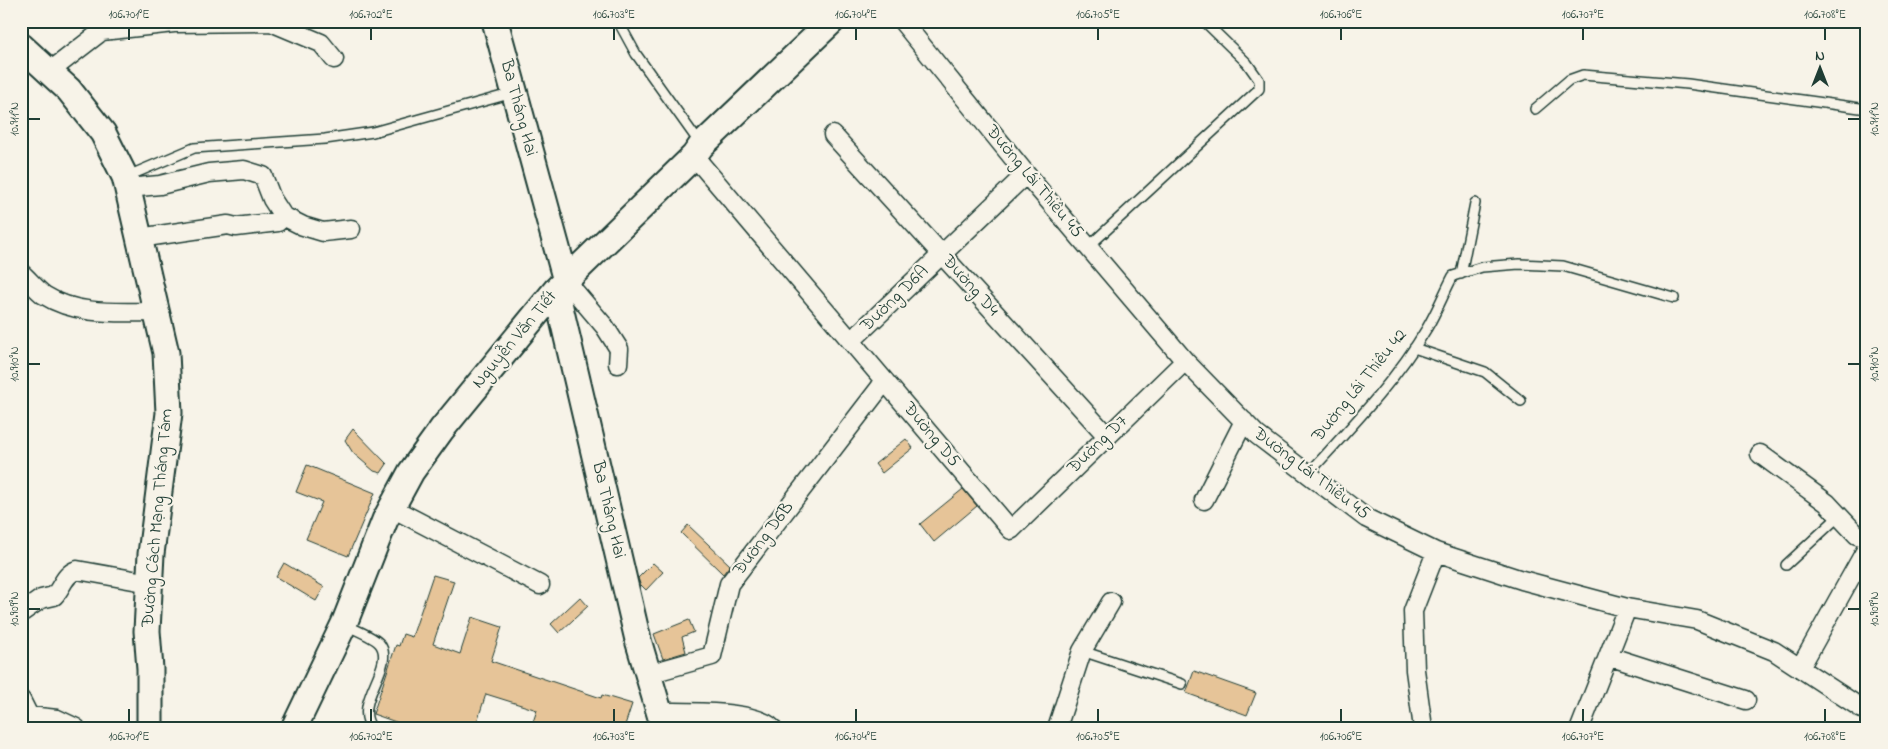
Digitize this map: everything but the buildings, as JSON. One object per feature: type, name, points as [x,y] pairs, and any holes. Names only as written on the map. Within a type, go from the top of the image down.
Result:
[{"type":"street","name":"Ba Tháng Hai","points":[[495,21],[561,285],[638,640],[661,720]]},
{"type":"street","name":"Nguyễn Văn Tiết","points":[[294,728],[344,624],[385,520],[411,472],[442,428],[561,285],[832,21]]},
{"type":"street","name":"Đường Lái Thiêu 45","points":[[902,21],[1026,174],[1185,361],[1257,435],[1366,518],[1436,552],[1522,580],[1627,608],[1697,620],[1774,651],[1867,712]]},
{"type":"street","points":[[49,72],[100,26],[174,22],[271,22],[321,43],[334,58]]},
{"type":"street","name":"Đường Cách Mạng Tháng Tám","points":[[22,49],[69,90],[104,133],[126,183],[166,352],[169,413],[152,554],[147,631],[150,669],[150,728]]},
{"type":"street","name":"Đường D4","points":[[833,135],[1107,436]]},
{"type":"street","name":"Đường D5","points":[[697,151],[850,341],[1011,530]]},
{"type":"street","points":[[126,183],[160,185],[209,173],[244,170],[263,176],[272,199],[283,216],[303,226],[323,232],[351,229]]},
{"type":"street","name":"Đường D6A","points":[[850,341],[1026,174]]},
{"type":"street","points":[[139,238],[228,224],[236,227],[278,222],[283,216]]},
{"type":"street","points":[[21,273],[44,294],[71,308],[104,312],[155,312]]},
{"type":"street","points":[[561,285],[605,327],[619,349],[618,364]]},
{"type":"street","name":"Đường D7","points":[[1011,530],[1185,361]]},
{"type":"street","name":"Đường D6B","points":[[648,674],[712,656],[729,584],[885,382]]},
{"type":"street","points":[[1204,500],[1244,421]]},
{"type":"street","points":[[1760,454],[1827,503],[1857,535],[1867,538]]},
{"type":"street","points":[[392,508],[540,586]]},
{"type":"street","points":[[1800,668],[1867,548]]},
{"type":"street","points":[[1423,728],[1415,670],[1414,611],[1436,552]]},
{"type":"street","points":[[21,613],[41,599],[54,596],[64,580],[77,570],[150,583]]},
{"type":"street","points":[[1056,728],[1082,651],[1111,602]]},
{"type":"street","points":[[1580,728],[1627,608]]},
{"type":"street","points":[[1608,656],[1746,700]]},
{"type":"street","points":[[21,700],[26,720],[57,719],[76,728]]},
{"type":"street","points":[[661,720],[696,711],[745,716],[767,723],[772,728]]},
{"type":"lane","points":[[618,21],[636,54],[697,151]]},
{"type":"lane","points":[[1088,247],[1259,89],[1259,80],[1247,63],[1204,21]]},
{"type":"lane","points":[[1535,109],[1569,80],[1583,75],[1688,84],[1867,109]]},
{"type":"lane","points":[[126,183],[194,148],[325,139],[373,132],[514,93]]},
{"type":"lane","points":[[1475,204],[1461,274],[1482,267],[1519,264],[1563,266],[1674,298]]},
{"type":"lane","name":"Đường Lái Thiêu 42","points":[[1308,474],[1356,421],[1398,370],[1428,327],[1453,276],[1461,274]]},
{"type":"lane","points":[[1414,348],[1485,372],[1521,401]]},
{"type":"lane","points":[[1786,565],[1839,516]]},
{"type":"lane","points":[[344,624],[376,641],[382,649],[383,661],[365,711],[368,723],[372,728]]},
{"type":"lane","points":[[1082,651],[1182,684]]}]
